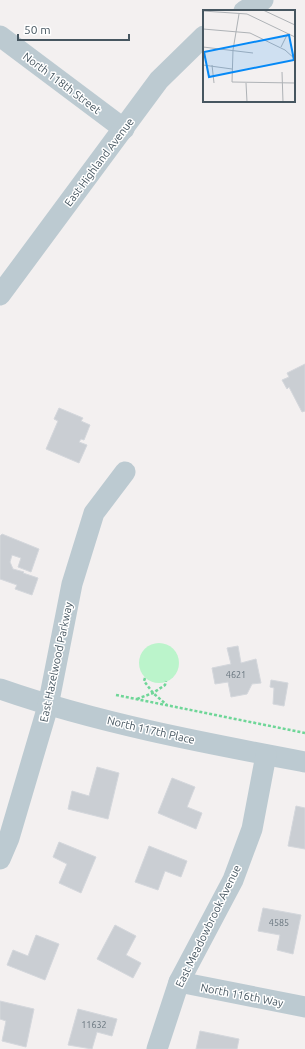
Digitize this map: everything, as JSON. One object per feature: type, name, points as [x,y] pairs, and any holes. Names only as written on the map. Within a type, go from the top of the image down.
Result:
[{"type":"street","points":[[246,10],[263,0]]},
{"type":"street","name":"North 118th Street","points":[[0,36],[124,129]]},
{"type":"street","name":"East Highland Avenue","points":[[0,295],[159,80],[203,37]]},
{"type":"street","name":"East Hazelwood Parkway","points":[[0,859],[9,838],[48,706],[72,584],[94,513],[125,472]]},
{"type":"street","name":"North 117th Place","points":[[0,689],[48,706],[266,755],[305,762]]},
{"type":"street","name":"East Meadowbrook Avenue","points":[[157,1049],[179,982],[233,880],[252,829],[266,755]]},
{"type":"street","name":"North 116th Way","points":[[179,982],[305,1007]]},
{"type":"path","points":[[145,678],[144,681],[153,693],[167,705]]},
{"type":"path","points":[[136,699],[153,693],[165,685],[166,682]]},
{"type":"path","points":[[116,695],[305,732]]},
{"type":"green space","points":[[163,643],[170,646],[176,652],[179,663],[178,671],[170,680],[163,683],[155,683],[148,680],[140,671],[139,659],[142,652],[151,644]]},
{"type":"building","points":[[305,364],[305,411],[302,412],[289,387],[287,389],[282,380],[289,377],[287,373]]},
{"type":"building","points":[[59,408],[83,418],[81,421],[90,425],[84,440],[81,439],[79,442],[87,445],[79,463],[46,449],[58,421],[54,419]]},
{"type":"building","points":[[2,534],[39,549],[31,572],[18,567],[21,558],[12,555],[10,562],[13,569],[38,578],[32,595],[15,589],[17,585],[0,579],[0,536]]},
{"type":"building","points":[[238,646],[241,663],[256,659],[261,683],[252,684],[247,694],[231,697],[228,682],[215,684],[212,668],[231,664],[227,648]]},
{"type":"building","points":[[271,680],[288,683],[284,706],[273,704],[274,688],[270,687]]},
{"type":"building","points":[[97,767],[119,773],[108,819],[68,809],[72,791],[89,796]]},
{"type":"building","points":[[172,778],[195,787],[187,807],[202,813],[196,829],[158,813]]},
{"type":"building","points":[[296,806],[305,808],[305,849],[288,846]]},
{"type":"building","points":[[59,842],[96,857],[81,893],[59,883],[67,864],[53,857]]},
{"type":"building","points":[[149,846],[187,861],[181,877],[165,871],[158,890],[135,882]]},
{"type":"building","points":[[263,908],[301,915],[293,954],[277,950],[280,935],[258,931]]},
{"type":"building","points":[[115,925],[136,936],[126,955],[141,963],[133,978],[97,959]]},
{"type":"building","points":[[36,935],[59,944],[45,980],[7,965],[13,950],[28,956]]},
{"type":"building","points":[[0,1001],[34,1009],[26,1047],[2,1041],[6,1021],[0,1019]]},
{"type":"building","points":[[78,1009],[117,1019],[112,1036],[97,1032],[92,1049],[68,1045]]},
{"type":"building","points":[[200,1031],[239,1039],[237,1049],[196,1049]]}]
